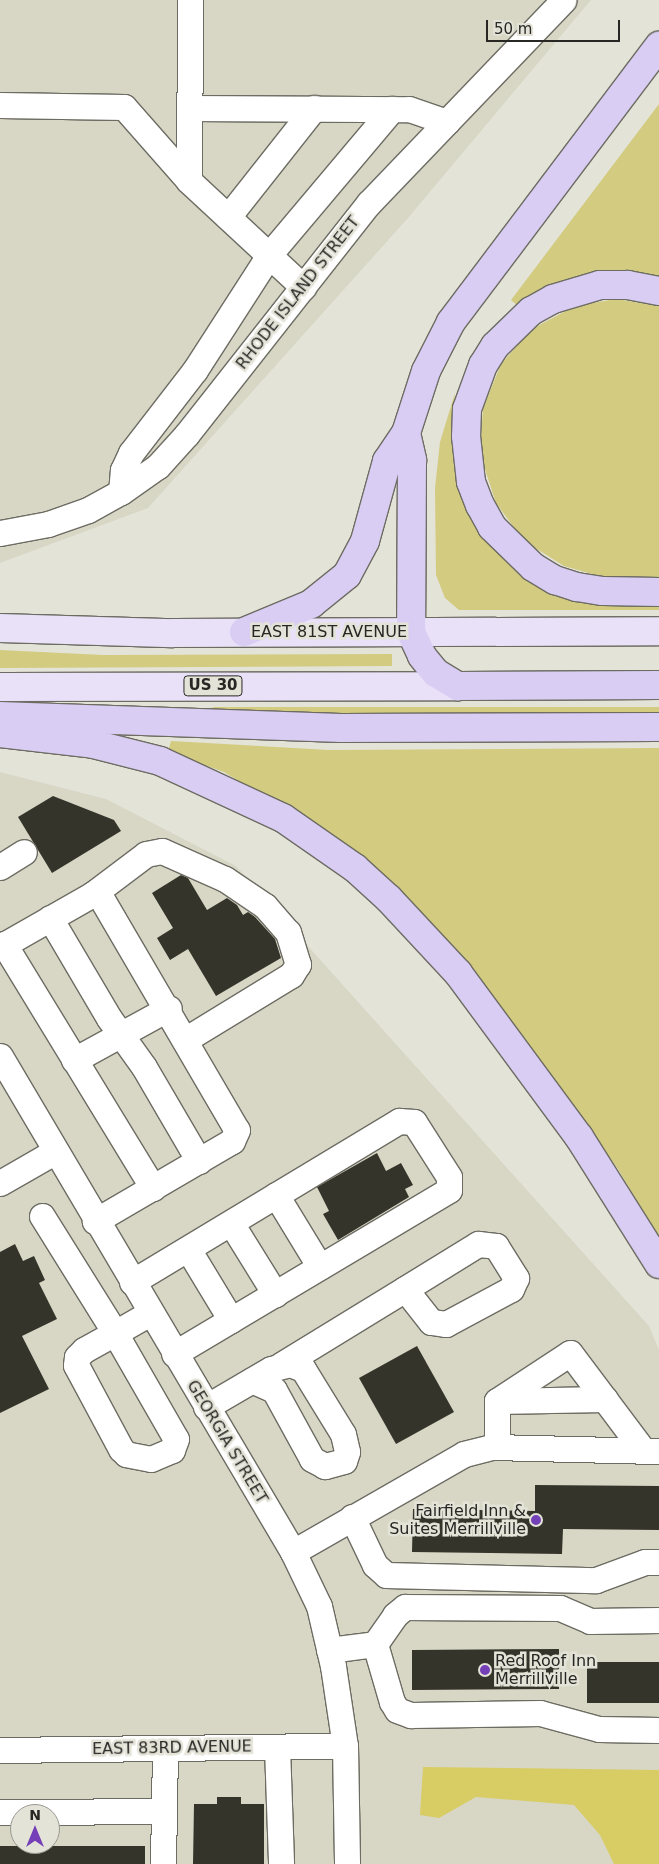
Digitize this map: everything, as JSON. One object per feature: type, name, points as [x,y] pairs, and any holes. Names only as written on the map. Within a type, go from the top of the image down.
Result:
[{"type":"highway","points":[[244,632],[311,604],[325,596],[348,574],[366,541],[387,461],[406,433],[426,371],[451,322],[659,46]]},
{"type":"highway","points":[[659,291],[628,285],[600,285],[553,299],[531,311],[496,346],[483,365],[467,409],[466,436],[471,482],[480,505],[492,527],[533,567],[555,580],[577,587],[603,591],[659,592]]},
{"type":"highway","points":[[406,433],[412,460],[411,632],[428,666],[458,686]]},
{"type":"highway","name":"US 30","points":[[458,686],[659,685]]},
{"type":"highway","points":[[0,716],[332,728],[659,728]]},
{"type":"highway","points":[[0,733],[93,744],[160,761],[283,818],[355,868],[389,900],[458,974],[579,1138],[659,1264]]},
{"type":"main road","name":"EAST 81ST AVENUE","points":[[0,628],[244,632],[659,631]]},
{"type":"main road","name":"US 30","points":[[0,687],[458,686]]},
{"type":"street","points":[[189,181],[190,0]]},
{"type":"street","name":"RHODE ISLAND STREET","points":[[0,533],[69,517],[122,492],[173,450],[370,203],[564,0]]},
{"type":"street","points":[[0,105],[124,107],[189,181],[303,286]]},
{"type":"street","points":[[190,108],[409,109],[447,122]]},
{"type":"street","points":[[228,217],[314,108]]},
{"type":"street","points":[[122,492],[123,470],[131,453],[195,370],[269,255],[392,109]]},
{"type":"street","points":[[153,1188],[2,946],[93,894],[146,854],[162,851],[225,879],[265,906],[288,932],[298,964],[291,975],[186,1039]]},
{"type":"street","points":[[0,867],[24,852]]},
{"type":"street","points":[[93,894],[100,896],[112,911],[238,1130],[232,1141],[95,1221]]},
{"type":"street","points":[[50,918],[122,1036],[144,1067],[199,1160]]},
{"type":"street","points":[[74,1060],[122,1036],[169,1008]]},
{"type":"street","name":"GEORGIA STREET","points":[[0,1056],[54,1152],[293,1552],[318,1606],[329,1650],[345,1746],[347,1864]]},
{"type":"street","points":[[132,1282],[406,1120],[414,1122],[449,1177],[449,1190],[174,1354]]},
{"type":"street","points":[[0,1183],[54,1152]]},
{"type":"street","points":[[276,1196],[320,1267]]},
{"type":"street","points":[[42,1216],[115,1333],[176,1439],[172,1450],[158,1459],[126,1454],[121,1449],[79,1375],[77,1357],[115,1333],[150,1313]]},
{"type":"street","points":[[231,1223],[275,1294]]},
{"type":"street","points":[[188,1249],[231,1320]]},
{"type":"street","points":[[206,1407],[281,1365],[405,1289]]},
{"type":"street","points":[[497,1401],[570,1353],[605,1399],[651,1450]]},
{"type":"street","points":[[252,1380],[274,1390],[312,1460],[325,1466],[344,1461],[347,1452],[343,1434],[303,1369],[290,1364],[281,1365]]},
{"type":"street","points":[[497,1401],[605,1399]]},
{"type":"street","points":[[497,1401],[498,1447]]},
{"type":"street","points":[[293,1552],[464,1454],[498,1447],[651,1450]]},
{"type":"street","points":[[352,1517],[375,1564],[386,1576],[596,1580],[645,1562],[659,1562]]},
{"type":"street","points":[[329,1650],[375,1644],[395,1614],[405,1608],[560,1608],[590,1621],[659,1620]]},
{"type":"street","points":[[375,1644],[392,1702],[397,1710],[411,1715],[540,1712],[598,1729],[659,1730]]},
{"type":"street","points":[[277,1746],[282,1864]]},
{"type":"street","name":"EAST 83RD AVENUE","points":[[0,1750],[345,1746]]},
{"type":"street","points":[[163,1864],[165,1748]]},
{"type":"street","points":[[0,1812],[164,1811]]},
{"type":"shaded area","points":[[0,0],[591,0],[408,218],[148,508],[0,563]]},
{"type":"shaded area","points":[[659,104],[659,281],[570,282],[538,291],[518,306],[511,300]]},
{"type":"shaded area","points":[[616,299],[659,306],[659,578],[606,578],[564,566],[524,541],[496,503],[480,454],[483,408],[501,364],[532,329],[575,306]]},
{"type":"shaded area","points":[[455,393],[451,437],[455,474],[474,524],[503,554],[659,602],[659,610],[459,610],[445,598],[436,575],[435,488],[440,442]]},
{"type":"shaded area","points":[[0,650],[103,655],[392,654],[392,666],[0,668]]},
{"type":"shaded area","points":[[213,707],[659,707],[659,715],[314,716],[212,711]]},
{"type":"shaded area","points":[[171,741],[329,750],[659,748],[659,1238],[618,1169],[542,1063],[304,820],[224,772],[168,752]]},
{"type":"shaded area","points":[[0,772],[106,799],[236,866],[649,1326],[659,1350],[659,1864],[0,1864]]},
{"type":"shaded area","points":[[423,1767],[659,1770],[659,1864],[614,1864],[600,1835],[574,1805],[476,1797],[439,1818],[420,1815]]},
{"type":"building","points":[[53,796],[114,820],[121,831],[52,873],[18,817]]},
{"type":"building","points":[[181,875],[188,878],[207,910],[227,898],[237,905],[243,915],[248,912],[255,917],[275,939],[281,958],[216,996],[188,949],[170,960],[157,938],[173,928],[152,893]]},
{"type":"building","points":[[377,1153],[386,1171],[401,1163],[413,1185],[405,1189],[409,1197],[338,1240],[323,1214],[329,1211],[317,1187]]},
{"type":"building","points":[[15,1244],[23,1261],[34,1256],[45,1280],[39,1283],[57,1319],[22,1336],[49,1389],[0,1413],[0,1252]]},
{"type":"building","points":[[417,1346],[454,1412],[396,1444],[359,1378]]},
{"type":"building","name":"Fairfield Inn & Suites Merrillville","points":[[535,1485],[659,1486],[659,1530],[563,1529],[562,1554],[412,1552],[413,1509],[535,1511]]},
{"type":"building","name":"Red Roof Inn Merrillville","points":[[559,1649],[559,1689],[412,1690],[412,1650]]},
{"type":"building","name":"Red Roof Inn Merrillville","points":[[587,1662],[659,1662],[659,1703],[587,1703]]},
{"type":"building","points":[[217,1797],[241,1797],[241,1804],[264,1804],[264,1864],[193,1864],[194,1804],[217,1804]]},
{"type":"building","points":[[0,1846],[10,1846],[10,1854],[60,1854],[60,1846],[145,1846],[145,1864],[0,1864]]},
{"type":"place","name":"Fairfield Inn & Suites Merrillville","points":[[536,1520]]},
{"type":"place","name":"Red Roof Inn Merrillville","points":[[485,1670]]}]
